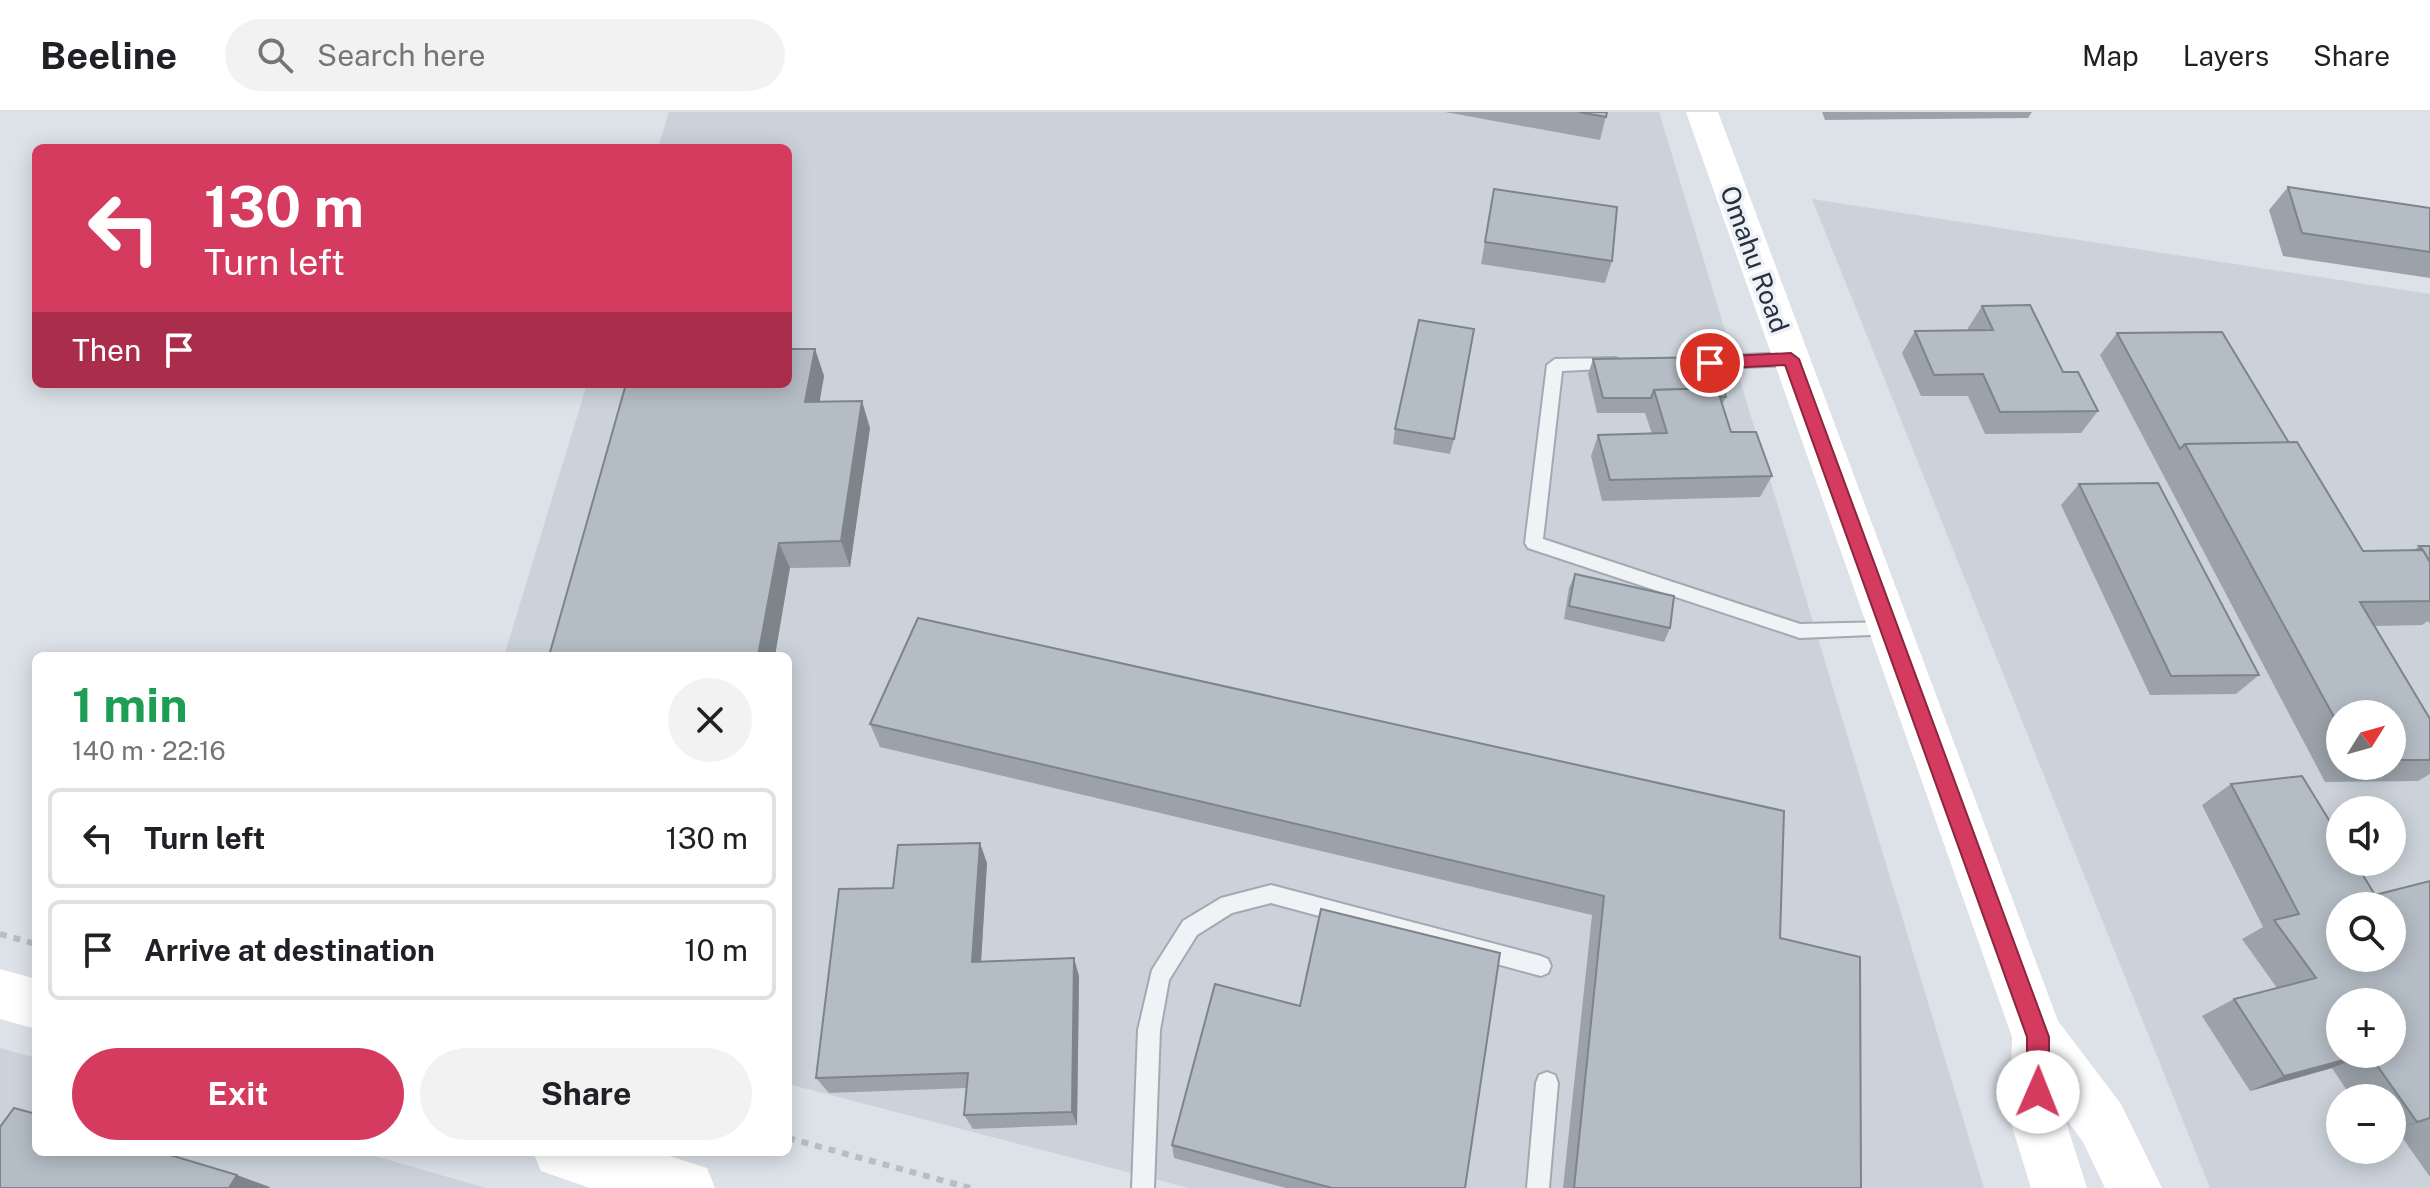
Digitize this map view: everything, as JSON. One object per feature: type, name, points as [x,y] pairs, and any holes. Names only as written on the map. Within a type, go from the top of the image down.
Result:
[{"type":"main road","name":"Omahu Road","points":[[1702,112],[2038,1037],[2102,1123],[2134,1188]]},
{"type":"main road","points":[[0,994],[32,1003]]},
{"type":"main road","name":"Omahu Road","points":[[2038,1037],[2037,1120],[2059,1188]]},
{"type":"main road","points":[[574,1156],[687,1188]]},
{"type":"lane","points":[[1679,363],[1791,359]]},
{"type":"lane","points":[[1632,364],[1555,365],[1534,543],[1800,631],[1889,629]]},
{"type":"lane","points":[[1143,1188],[1149,1030],[1159,977],[1190,928],[1228,905],[1271,894],[1541,966]]},
{"type":"lane","points":[[1538,1188],[1547,1083]]},
{"type":"path","points":[[0,934],[32,943]]},
{"type":"path","points":[[792,1139],[970,1188]]},
{"type":"shaded area","points":[[669,112],[1659,112],[1984,1188],[1189,1188],[792,1085],[792,652],[505,652],[586,388],[792,388],[792,144],[659,144]]},
{"type":"shaded area","points":[[1812,199],[2430,294],[2430,1188],[2210,1188]]},
{"type":"shaded area","points":[[0,1048],[32,1057],[32,1156],[375,1156],[486,1188],[0,1188]]},
{"type":"building","points":[[1579,112],[1607,112],[1606,117]]},
{"type":"building","points":[[2288,187],[2430,208],[2430,252],[2302,233]]},
{"type":"building","points":[[1494,189],[1617,207],[1612,261],[1485,242]]},
{"type":"building","points":[[2030,305],[2063,372],[2078,372],[2098,411],[2000,412],[1983,374],[1934,375],[1915,331],[1993,330],[1982,306]]},
{"type":"building","points":[[1419,320],[1474,329],[1454,439],[1395,429]]},
{"type":"building","points":[[2222,332],[2289,443],[2185,444],[2180,449],[2117,333]]},
{"type":"building","points":[[792,349],[815,349],[805,402],[862,401],[841,541],[779,543],[759,652],[550,652],[625,388],[792,388]]},
{"type":"building","points":[[1714,357],[1726,397],[1719,397],[1717,388],[1654,390],[1651,398],[1603,398],[1593,359]]},
{"type":"building","points":[[1717,388],[1731,432],[1756,432],[1772,476],[1610,480],[1598,435],[1667,433],[1654,390]]},
{"type":"building","points":[[2297,442],[2363,551],[2423,550],[2430,562],[2430,601],[2360,602],[2430,719],[2430,760],[2406,760],[2406,700],[2326,702],[2185,444]]},
{"type":"building","points":[[2158,483],[2259,675],[2171,676],[2079,484]]},
{"type":"building","points":[[2419,546],[2430,546],[2430,562],[2423,550]]},
{"type":"building","points":[[1575,574],[1674,596],[1670,628],[1569,606]]},
{"type":"building","points":[[918,618],[1784,811],[1780,938],[1860,957],[1861,1188],[1574,1188],[1604,896],[870,724]]},
{"type":"building","points":[[2302,776],[2326,815],[2326,876],[2363,876],[2373,892],[2326,892],[2326,972],[2406,972],[2406,892],[2387,892],[2430,881],[2430,1118],[2417,1122],[2406,1106],[2406,1084],[2390,1084],[2379,1068],[2406,1068],[2406,988],[2326,988],[2326,1065],[2284,1076],[2234,999],[2316,978],[2274,920],[2299,914],[2231,784]]},
{"type":"building","points":[[980,843],[972,962],[1074,958],[1072,1112],[964,1115],[968,1073],[816,1078],[839,889],[893,888],[898,845]]},
{"type":"building","points":[[1321,909],[1500,953],[1465,1188],[1332,1188],[1172,1145],[1215,984],[1300,1006]]},
{"type":"building","points":[[14,1108],[32,1113],[32,1156],[173,1156],[237,1175],[229,1188],[0,1188],[0,1127]]},
{"type":"route","points":[[1710,363],[1791,359],[2038,1037],[2038,1092]]}]
